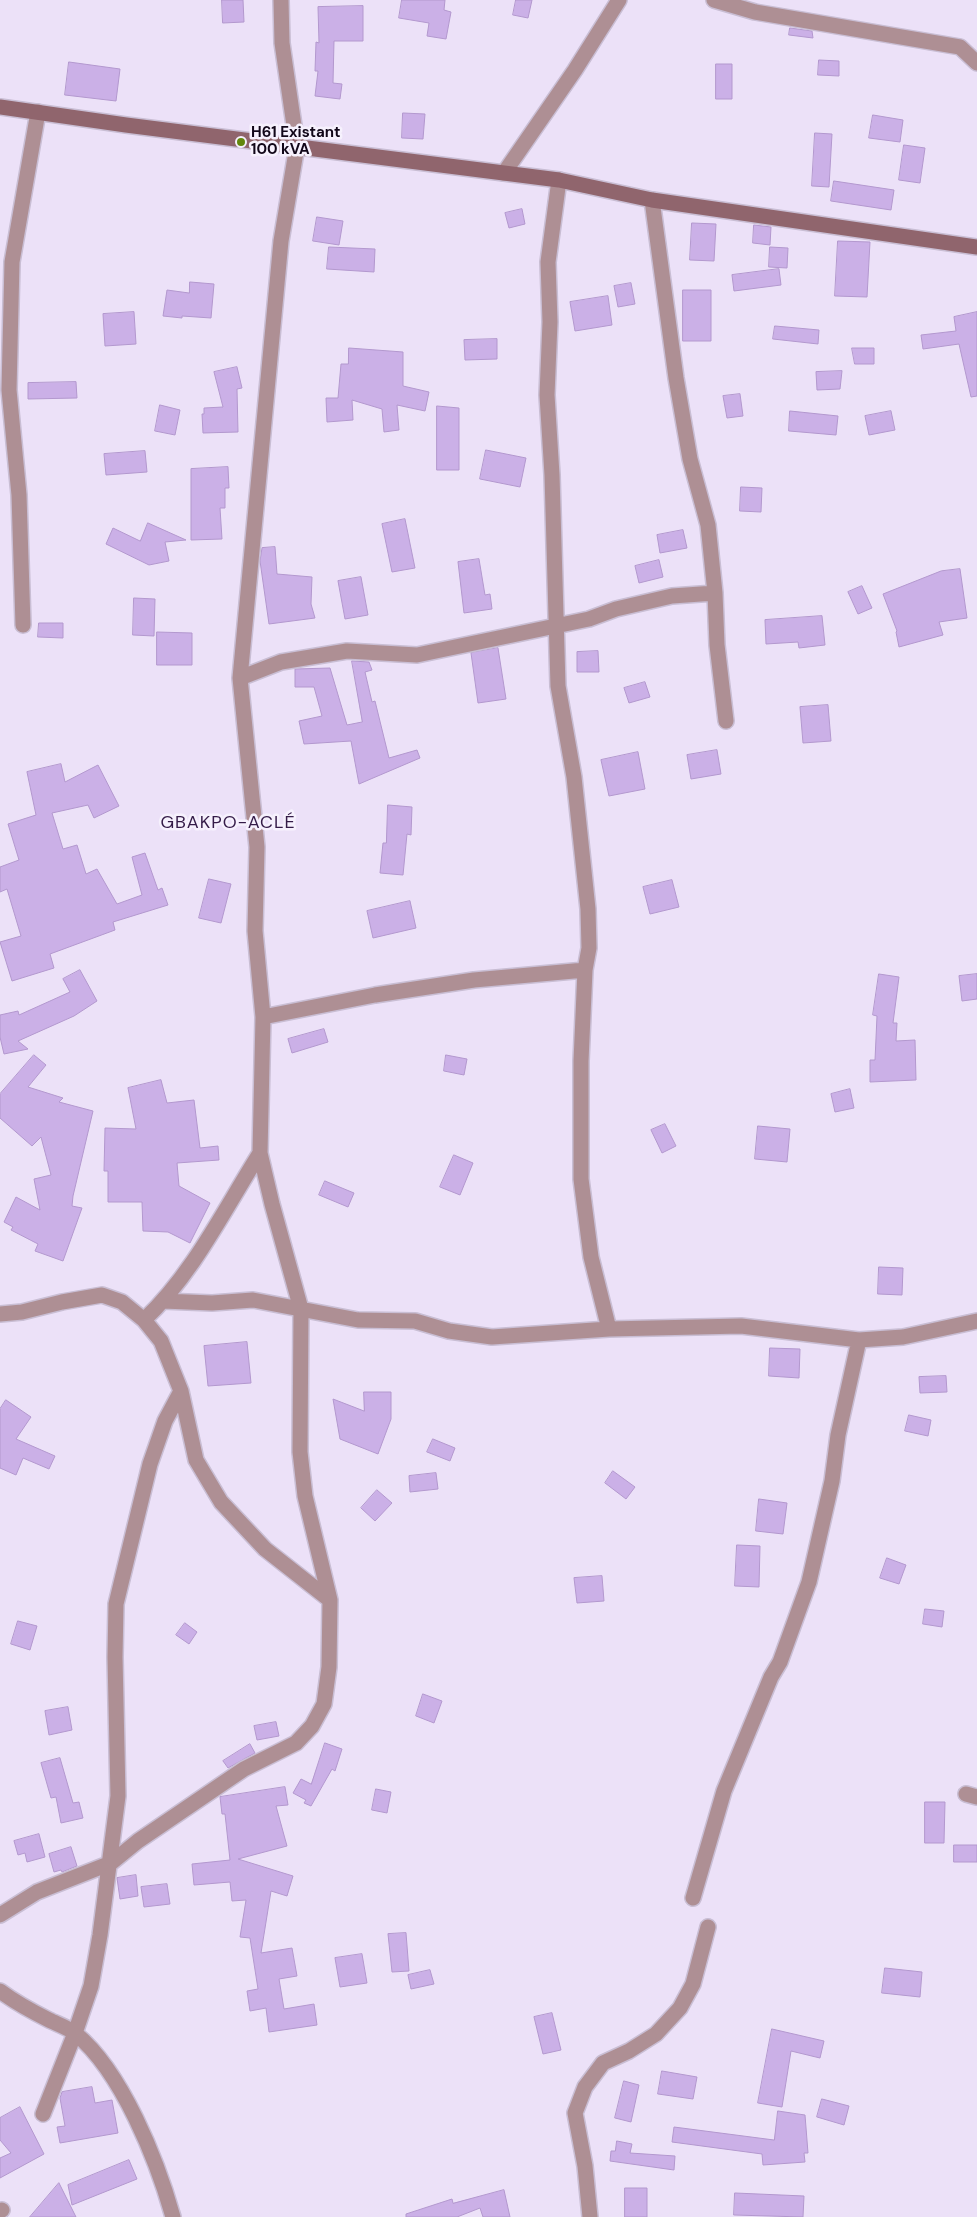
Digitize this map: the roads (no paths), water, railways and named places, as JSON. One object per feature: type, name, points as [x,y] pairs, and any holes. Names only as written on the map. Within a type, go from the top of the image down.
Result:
[{"type":"street","points":[[0,1915],[37,1892],[111,1862],[138,1841],[244,1769],[296,1743],[312,1726],[324,1704],[329,1667],[330,1600],[305,1496],[300,1452],[301,1309],[260,1153],[263,1017],[255,930],[257,848],[240,678],[281,241],[297,146],[282,43],[281,0]]},
{"type":"street","points":[[504,173],[575,70],[619,0]]},
{"type":"street","points":[[714,0],[755,12],[960,47],[977,63]]},
{"type":"street","points":[[0,106],[559,180],[652,200],[977,247]]},
{"type":"street","points":[[23,625],[19,495],[9,390],[12,262],[38,112]]},
{"type":"street","points":[[559,180],[548,262],[550,322],[547,395],[552,475],[558,686],[574,777],[588,909],[589,948],[581,1061],[581,1179],[591,1256],[608,1328]]},
{"type":"street","points":[[652,200],[676,378],[690,459],[708,525],[715,593],[716,645],[726,721]]},
{"type":"street","points":[[240,678],[281,662],[347,651],[417,655],[589,620],[616,609],[672,596],[715,593]]},
{"type":"street","points":[[263,1017],[375,995],[474,980],[586,970]]},
{"type":"street","points":[[144,1320],[163,1301],[187,1270],[260,1153]]},
{"type":"street","points":[[0,1314],[22,1312],[102,1295],[122,1302],[144,1320],[161,1341],[181,1391],[196,1460],[221,1502],[265,1549],[330,1600]]},
{"type":"street","points":[[163,1301],[212,1303],[253,1300],[358,1320],[415,1321],[449,1332],[492,1337],[608,1328],[741,1326],[859,1340],[903,1337],[977,1321]]},
{"type":"street","points":[[693,1898],[724,1791],[771,1678],[780,1662],[810,1582],[832,1481],[838,1435],[850,1373],[859,1340]]},
{"type":"street","points":[[43,2114],[76,2033],[90,1986],[111,1862],[118,1796],[114,1657],[116,1604],[150,1464],[164,1421],[181,1391]]},
{"type":"street","points":[[590,2217],[585,2166],[575,2113],[585,2087],[603,2063],[629,2051],[656,2034],[680,2008],[694,1984],[708,1927]]},
{"type":"street","points":[[0,1991],[19,2005],[76,2033],[110,2071],[132,2110],[166,2190],[173,2217]]},
{"type":"place","name":"H61 Existant 100 kVA","points":[[241,142]]},
{"type":"district","name":"GBAKPO-ACLÉ","points":[[228,823]]}]
